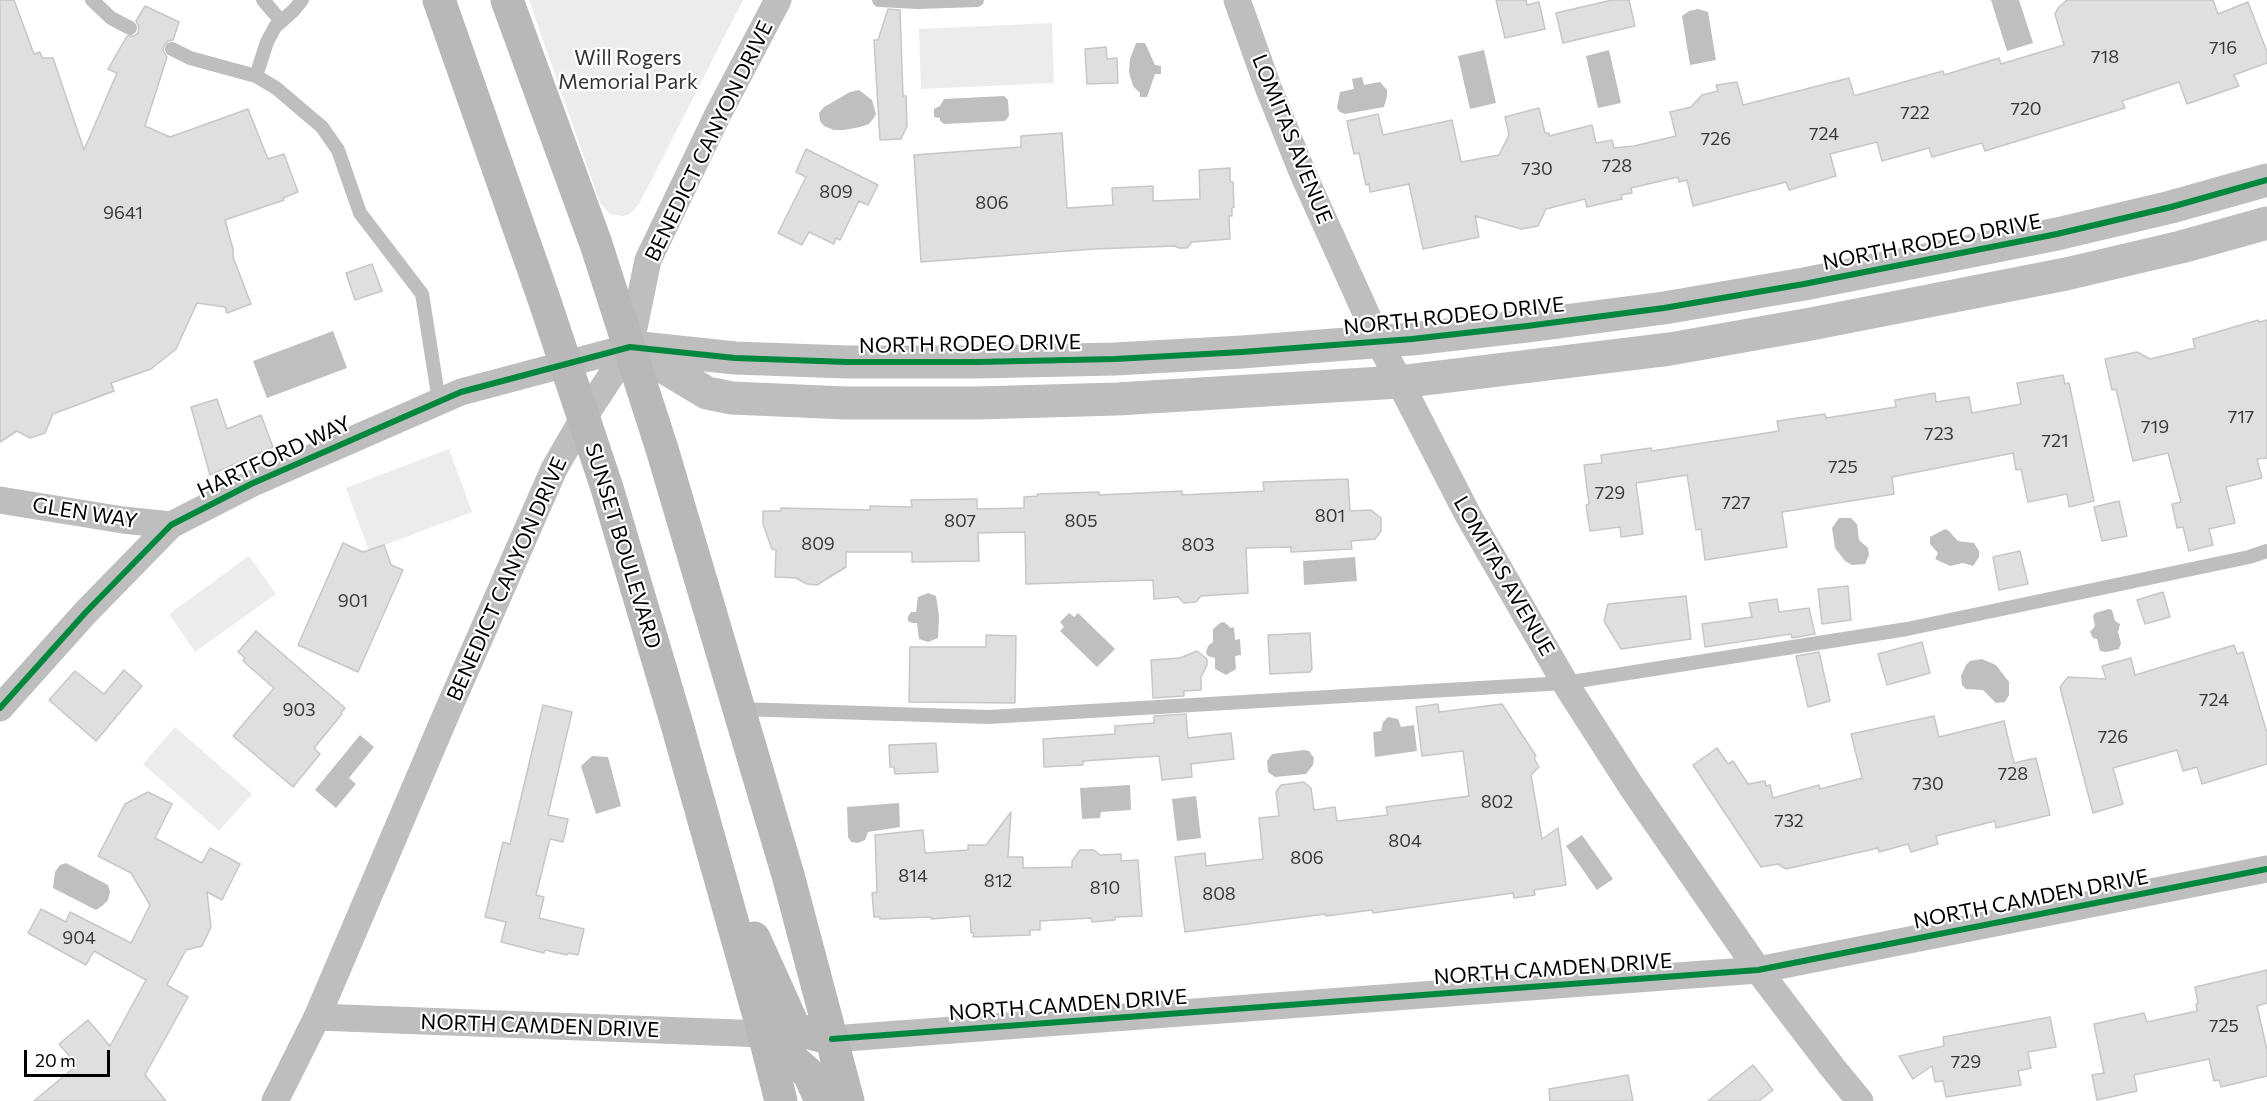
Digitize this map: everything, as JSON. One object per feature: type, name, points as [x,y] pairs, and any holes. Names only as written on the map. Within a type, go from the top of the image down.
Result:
[{"type":"main road","name":"SUNSET BOULEVARD","points":[[439,0],[584,417],[678,728],[781,1101]]},
{"type":"main road","points":[[507,0],[592,234],[630,347],[788,875],[848,1101]]},
{"type":"main road","points":[[706,830],[795,1029],[832,1039]]},
{"type":"main road","points":[[764,1034],[809,1074],[820,1101]]},
{"type":"street","name":"BENEDICT CANYON DRIVE","points":[[275,1101],[316,1017],[550,478],[584,417],[630,347],[648,260],[718,114],[778,0]]},
{"type":"street","name":"LOMITAS AVENUE","points":[[1237,0],[1268,87],[1304,174],[1379,342],[1468,515],[1565,682],[1631,786],[1758,970],[1860,1101]]},
{"type":"street","name":"NORTH RODEO DRIVE","points":[[630,347],[735,358],[847,362],[976,362],[1115,359],[1379,342],[1664,308],[1804,284],[2057,234],[2171,207],[2267,180]]},
{"type":"street","points":[[630,347],[707,393],[732,398],[846,403],[977,403],[1117,399],[1399,382],[1670,349],[1811,324],[2066,274],[2181,247],[2267,223]]},
{"type":"street","name":"HARTFORD WAY","points":[[0,708],[87,612],[171,525],[251,484],[460,392],[630,347]]},
{"type":"street","name":"GLEN WAY","points":[[0,500],[123,520],[171,525]]},
{"type":"street","name":"NORTH CAMDEN DRIVE","points":[[832,1039],[1758,970],[2267,868]]},
{"type":"street","name":"NORTH CAMDEN DRIVE","points":[[316,1017],[764,1034]]},
{"type":"lane","points":[[92,0],[111,18],[130,28]]},
{"type":"lane","points":[[263,0],[281,21]]},
{"type":"lane","points":[[256,76],[267,42],[275,27],[302,0]]},
{"type":"lane","points":[[879,0],[918,2],[977,0]]},
{"type":"lane","points":[[171,49],[190,58],[256,76],[276,88],[322,127],[338,150],[360,213],[422,294],[439,401]]},
{"type":"lane","points":[[740,709],[989,717],[1565,682],[1907,629],[2249,557],[2267,551]]},
{"type":"green space","name":"Will Rogers Memorial Park","points":[[529,0],[743,0],[639,204],[630,214],[623,216],[610,214],[600,203]]},
{"type":"green space","points":[[1052,23],[1054,83],[921,89],[919,29]]},
{"type":"green space","points":[[449,449],[472,512],[369,551],[346,488]]},
{"type":"green space","points":[[249,556],[276,594],[195,652],[169,614]]},
{"type":"green space","points":[[175,727],[252,794],[219,831],[143,764]]},
{"type":"shaded area","points":[[1991,0],[2019,0],[2033,43],[2007,51]]},
{"type":"shaded area","points":[[1698,9],[1708,12],[1716,60],[1690,65],[1682,16]]},
{"type":"shaded area","points":[[1136,43],[1145,43],[1155,65],[1161,66],[1161,74],[1155,74],[1147,97],[1140,97],[1140,93],[1133,86],[1129,72],[1130,59]]},
{"type":"shaded area","points":[[1484,50],[1496,103],[1470,109],[1458,56]]},
{"type":"shaded area","points":[[1609,50],[1621,103],[1598,108],[1586,56]]},
{"type":"shaded area","points":[[1362,77],[1364,85],[1380,82],[1387,90],[1384,107],[1345,114],[1340,112],[1337,108],[1340,92],[1354,89],[1352,79]]},
{"type":"shaded area","points":[[859,90],[872,100],[876,114],[869,124],[844,130],[834,130],[824,126],[820,121],[819,113],[824,107],[850,92]]},
{"type":"shaded area","points":[[1004,96],[1008,100],[1009,116],[1005,121],[944,124],[940,118],[934,117],[934,109],[940,106],[944,99]]},
{"type":"shaded area","points":[[333,331],[347,368],[267,398],[253,361]]},
{"type":"shaded area","points":[[1839,518],[1851,518],[1857,524],[1859,540],[1868,548],[1869,555],[1865,564],[1852,565],[1845,561],[1835,548],[1832,528]]},
{"type":"shaded area","points":[[1945,529],[1958,541],[1974,543],[1979,551],[1979,557],[1973,566],[1963,563],[1950,566],[1935,559],[1938,553],[1930,544],[1930,537]]},
{"type":"shaded area","points":[[1355,557],[1357,581],[1304,585],[1303,561]]},
{"type":"shaded area","points":[[928,593],[936,596],[939,616],[938,638],[928,642],[919,639],[917,623],[908,621],[908,617],[911,612],[916,612],[918,597]]},
{"type":"shaded area","points":[[2112,610],[2115,621],[2120,624],[2118,632],[2121,643],[2119,649],[2106,652],[2100,651],[2097,639],[2093,638],[2090,632],[2095,626],[2093,616],[2095,613]]},
{"type":"shaded area","points":[[1069,613],[1074,617],[1078,613],[1115,649],[1097,667],[1060,631],[1064,627],[1060,622]]},
{"type":"shaded area","points":[[1224,622],[1231,628],[1234,627],[1235,640],[1240,639],[1241,655],[1235,656],[1236,669],[1226,675],[1215,669],[1215,658],[1206,653],[1208,646],[1213,642],[1213,629]]},
{"type":"shaded area","points":[[1982,659],[1996,665],[2009,682],[2009,695],[2005,702],[1996,703],[1983,690],[1966,689],[1962,685],[1961,676],[1966,665],[1970,661]]},
{"type":"shaded area","points":[[1388,717],[1398,719],[1401,727],[1414,725],[1417,751],[1375,757],[1373,732],[1381,731],[1383,722]]},
{"type":"shaded area","points":[[360,735],[374,747],[349,778],[356,784],[336,808],[315,790]]},
{"type":"shaded area","points":[[1309,751],[1314,758],[1313,765],[1306,774],[1275,777],[1268,772],[1267,761],[1272,754]]},
{"type":"shaded area","points":[[592,756],[608,757],[621,806],[596,814],[581,766]]},
{"type":"shaded area","points":[[1130,785],[1131,810],[1101,812],[1100,818],[1082,819],[1080,788]]},
{"type":"shaded area","points":[[1196,796],[1201,838],[1177,841],[1172,799]]},
{"type":"shaded area","points":[[899,803],[900,827],[868,832],[865,840],[858,843],[851,842],[848,837],[847,807]]},
{"type":"shaded area","points":[[1582,835],[1613,879],[1597,890],[1566,846]]},
{"type":"shaded area","points":[[66,863],[108,885],[110,892],[108,900],[102,906],[96,910],[53,888],[55,872],[60,865]]},
{"type":"building","points":[[0,0],[14,0],[34,54],[40,52],[42,58],[53,58],[84,150],[117,73],[108,69],[127,36],[134,36],[138,33],[139,27],[136,21],[145,6],[179,22],[173,40],[168,41],[164,46],[163,50],[167,57],[145,126],[170,137],[248,109],[268,159],[284,154],[298,192],[283,198],[284,200],[225,220],[233,257],[251,304],[227,313],[225,307],[197,303],[176,349],[151,369],[111,383],[114,391],[53,414],[45,433],[30,438],[17,431],[0,442]]},
{"type":"building","points":[[1496,0],[1526,0],[1527,5],[1539,2],[1545,29],[1505,38]]},
{"type":"building","points":[[1612,0],[1629,0],[1635,26],[1563,43],[1556,13]]},
{"type":"building","points":[[2067,0],[2213,0],[2218,14],[2248,2],[2267,52],[2267,63],[2234,75],[2239,86],[2187,104],[2179,82],[2122,101],[2125,108],[1985,151],[1982,143],[1932,157],[1929,148],[1882,161],[1877,142],[1830,154],[1836,176],[1789,190],[1786,182],[1693,206],[1687,180],[1679,182],[1678,177],[1631,188],[1632,193],[1621,195],[1622,199],[1587,207],[1585,199],[1546,209],[1538,226],[1521,229],[1475,216],[1479,237],[1423,249],[1409,184],[1370,192],[1369,184],[1366,185],[1359,153],[1354,154],[1347,121],[1378,114],[1383,135],[1452,120],[1461,162],[1499,155],[1509,135],[1505,117],[1539,108],[1545,133],[1549,133],[1549,136],[1592,125],[1596,143],[1612,140],[1614,148],[1634,146],[1676,136],[1670,112],[1691,107],[1702,95],[1718,91],[1716,85],[1737,82],[1743,105],[1849,78],[1854,95],[1857,95],[1943,71],[1944,75],[1999,58],[2001,64],[2064,45],[2055,14]]},
{"type":"building","points":[[888,9],[900,10],[903,96],[906,96],[907,126],[901,139],[880,140],[874,40],[878,40]]},
{"type":"building","points":[[1106,47],[1107,59],[1117,58],[1118,83],[1087,84],[1085,49]]},
{"type":"building","points":[[1062,133],[1067,208],[1113,205],[1112,188],[1153,186],[1153,201],[1200,199],[1199,170],[1230,168],[1234,207],[1232,216],[1229,216],[1230,239],[1192,242],[1187,248],[1175,246],[1094,249],[921,262],[914,155],[1021,147],[1021,136]]},
{"type":"building","points":[[806,149],[878,185],[868,205],[859,201],[840,240],[836,238],[834,244],[809,232],[802,245],[778,233],[806,177],[796,172]]},
{"type":"building","points":[[372,264],[382,291],[355,300],[346,273]]},
{"type":"building","points":[[2258,320],[2259,322],[2267,320],[2267,458],[2257,459],[2262,478],[2226,487],[2235,523],[2209,529],[2213,545],[2189,551],[2183,527],[2177,528],[2172,504],[2181,502],[2168,453],[2133,461],[2116,389],[2112,390],[2105,359],[2137,352],[2150,359],[2195,348],[2193,339]]},
{"type":"building","points":[[2063,375],[2065,384],[2069,383],[2094,501],[2069,507],[2067,494],[2028,502],[2021,469],[2016,470],[2013,453],[1892,477],[1894,494],[1782,512],[1787,547],[1705,560],[1701,529],[1696,530],[1687,475],[1636,483],[1643,534],[1621,537],[1620,527],[1590,531],[1584,465],[1602,463],[1601,455],[1651,448],[1652,451],[1779,431],[1777,421],[1825,414],[1826,418],[1896,407],[1895,400],[1935,393],[1936,402],[1969,397],[1972,413],[2021,404],[2017,383]]},
{"type":"building","points":[[217,399],[227,429],[261,415],[273,447],[210,475],[191,407]]},
{"type":"building","points":[[1348,479],[1350,511],[1371,510],[1381,518],[1381,531],[1375,539],[1351,541],[1352,549],[1291,552],[1291,547],[1246,548],[1248,593],[1201,596],[1196,602],[1184,603],[1178,597],[1154,599],[1153,580],[1026,584],[1025,532],[978,533],[979,561],[912,562],[912,552],[846,552],[846,567],[817,585],[807,584],[796,578],[775,577],[776,550],[772,549],[763,524],[763,511],[781,511],[781,508],[870,510],[870,506],[912,507],[911,500],[977,499],[977,509],[1024,508],[1024,497],[1038,496],[1037,494],[1099,492],[1099,495],[1182,491],[1182,495],[1264,491],[1263,482]]},
{"type":"building","points":[[2119,501],[2127,536],[2102,541],[2094,507]]},
{"type":"building","points":[[343,543],[363,552],[384,545],[391,565],[403,570],[358,672],[298,645]]},
{"type":"building","points":[[2020,551],[2028,584],[1999,590],[1993,557]]},
{"type":"building","points":[[1848,586],[1851,620],[1822,624],[1818,589]]},
{"type":"building","points":[[2163,592],[2170,617],[2145,624],[2137,600]]},
{"type":"building","points":[[1686,596],[1691,639],[1621,649],[1604,621],[1608,604]]},
{"type":"building","points":[[1777,599],[1779,612],[1809,608],[1815,634],[1792,638],[1791,634],[1705,647],[1702,624],[1752,617],[1749,603]]},
{"type":"building","points":[[256,631],[345,708],[314,748],[320,754],[293,787],[233,736],[274,688],[243,661],[245,658],[238,652]]},
{"type":"building","points":[[1310,633],[1312,669],[1310,672],[1270,674],[1268,635]]},
{"type":"building","points":[[986,635],[1016,636],[1015,703],[909,702],[910,647],[986,647]]},
{"type":"building","points":[[1922,642],[1930,673],[1887,685],[1878,654]]},
{"type":"building","points":[[2234,645],[2237,654],[2243,652],[2267,733],[2267,764],[2202,784],[2197,767],[2183,771],[2177,750],[2113,768],[2123,804],[2093,813],[2060,687],[2068,677],[2106,679],[2102,666],[2131,658],[2135,675]]},
{"type":"building","points":[[1197,651],[1207,659],[1207,665],[1201,677],[1201,690],[1184,691],[1184,696],[1153,698],[1151,660],[1180,658]]},
{"type":"building","points":[[1819,652],[1830,701],[1808,707],[1796,656]]},
{"type":"building","points":[[124,670],[142,686],[96,741],[49,700],[75,671],[104,694]]},
{"type":"building","points":[[1438,704],[1439,712],[1502,704],[1536,756],[1534,758],[1539,767],[1531,775],[1542,839],[1558,828],[1566,885],[1534,890],[1535,895],[1514,898],[1513,893],[1373,913],[1372,910],[1326,916],[1326,914],[1185,932],[1175,857],[1205,853],[1206,866],[1263,859],[1259,818],[1279,816],[1276,792],[1281,785],[1304,782],[1311,788],[1314,810],[1335,807],[1337,821],[1388,815],[1386,807],[1469,796],[1463,751],[1422,756],[1416,707]]},
{"type":"building","points":[[543,705],[572,712],[548,815],[568,819],[563,842],[550,839],[536,895],[544,897],[539,918],[584,929],[578,955],[545,950],[544,953],[501,942],[506,922],[485,917],[503,842],[510,844]]},
{"type":"building","points":[[1186,714],[1188,738],[1231,733],[1234,759],[1191,764],[1192,777],[1162,780],[1159,756],[1083,761],[1083,765],[1044,767],[1043,739],[1115,734],[1115,726],[1154,723],[1154,716]]},
{"type":"building","points":[[1934,716],[1939,737],[2004,721],[2014,763],[2036,758],[2050,815],[1996,828],[1995,821],[1936,836],[1938,844],[1911,852],[1908,844],[1879,852],[1878,848],[1786,869],[1778,864],[1761,867],[1693,765],[1717,748],[1728,764],[1733,761],[1748,784],[1765,781],[1766,786],[1770,785],[1773,798],[1819,785],[1820,789],[1862,778],[1851,734]]},
{"type":"building","points":[[936,743],[938,772],[895,774],[894,767],[890,767],[889,745]]},
{"type":"building","points":[[148,792],[172,804],[155,838],[202,863],[210,848],[240,864],[222,900],[207,892],[211,927],[202,946],[186,950],[167,985],[188,997],[145,1075],[166,1101],[34,1101],[77,1065],[59,1044],[88,1020],[110,1046],[146,980],[94,951],[86,965],[28,933],[41,909],[66,922],[70,912],[131,943],[150,905],[131,873],[98,856],[125,804]]},
{"type":"building","points":[[1011,812],[1008,857],[1023,857],[1023,868],[1072,867],[1072,861],[1080,850],[1094,850],[1100,855],[1121,854],[1121,861],[1138,860],[1142,916],[1115,917],[1115,920],[1092,922],[1091,918],[1040,921],[1040,930],[1030,930],[1030,935],[973,937],[970,916],[931,919],[931,917],[880,919],[880,917],[874,917],[872,893],[877,892],[875,835],[923,830],[925,853],[968,850],[968,845],[986,845]]},
{"type":"building","points":[[2267,970],[2267,1003],[2257,1006],[2267,1050],[2267,1076],[2221,1087],[2219,1080],[2214,1081],[2209,1059],[2134,1075],[2137,1091],[2097,1100],[2092,1075],[2104,1073],[2094,1024],[2144,1013],[2147,1022],[2197,1011],[2195,987]]},
{"type":"building","points":[[2050,1017],[2056,1047],[2028,1052],[2031,1068],[2018,1071],[2021,1085],[1946,1097],[1943,1081],[1935,1082],[1932,1066],[1913,1079],[1899,1056],[1944,1046],[1943,1037]]},
{"type":"building","points":[[1753,1065],[1773,1090],[1759,1101],[1708,1101]]},
{"type":"building","points":[[1628,1075],[1633,1101],[1550,1101],[1549,1089]]},
{"type":"cycle path","points":[[0,708],[86,612],[171,525],[251,484],[461,392],[630,347],[735,358],[847,362],[976,362],[1115,359],[1412,339],[1664,308],[1804,284],[2057,234],[2171,207],[2267,180]]},
{"type":"cycle path","points":[[832,1039],[1758,970],[2267,869]]}]
